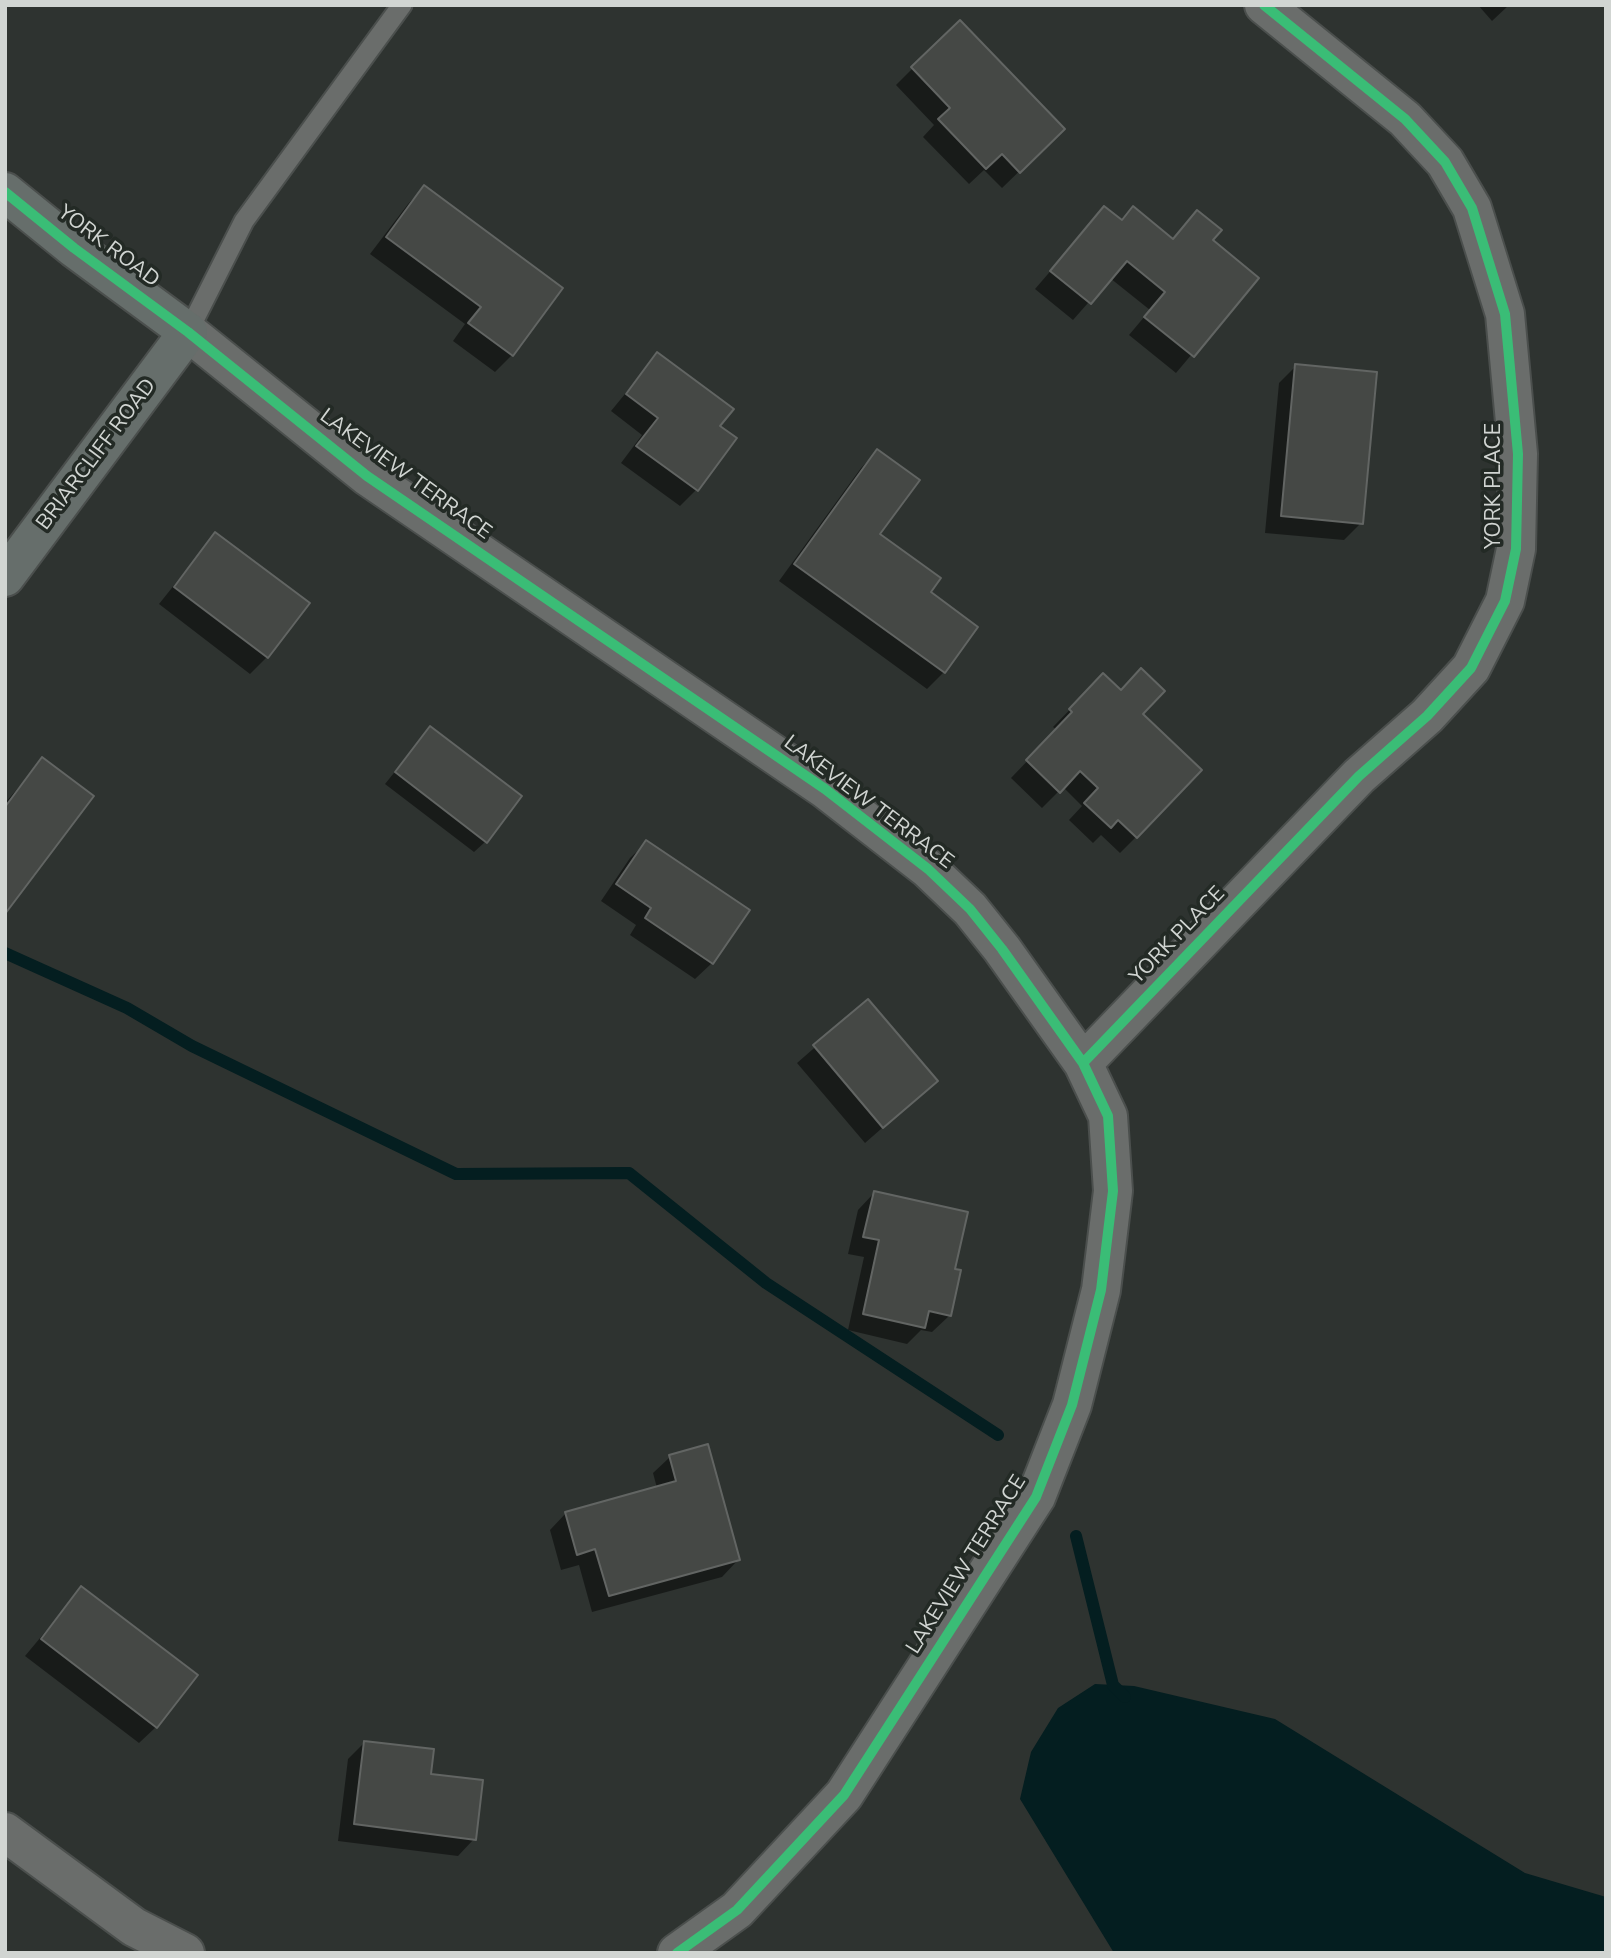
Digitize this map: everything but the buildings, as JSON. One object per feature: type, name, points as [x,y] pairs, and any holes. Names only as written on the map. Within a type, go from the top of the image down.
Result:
[{"type":"street","name":"YORK PLACE","points":[[1083,1063],[1359,776],[1427,716],[1471,668],[1505,601],[1516,549],[1518,454],[1506,314],[1472,208],[1446,162],[1412,125],[1264,5]]},
{"type":"street","name":"YORK ROAD","points":[[5,192],[74,248],[188,332]]},
{"type":"street","name":"BRIARCLIFF ROAD","points":[[5,578],[188,332]]},
{"type":"street","name":"LAKEVIEW TERRACE","points":[[188,332],[367,476],[825,789],[928,869],[970,909],[1002,949],[1083,1063],[1108,1116],[1113,1191],[1101,1290],[1072,1405],[1036,1497],[844,1795],[737,1910],[677,1953]]},
{"type":"street","points":[[5,1832],[134,1927],[185,1953]]},
{"type":"lane","points":[[188,332],[244,220],[402,5]]},
{"type":"water","points":[[1095,1684],[1134,1686],[1275,1719],[1525,1873],[1606,1897],[1606,1953],[1114,1953],[1020,1799],[1031,1752],[1058,1708]]},
{"type":"waterway","points":[[5,953],[127,1008],[192,1046],[456,1174],[629,1173],[766,1283],[998,1435]]},
{"type":"waterway","points":[[1076,1536],[1113,1685],[1125,1697]]},
{"type":"cycle path","points":[[1083,1063],[1359,776],[1427,716],[1471,668],[1505,601],[1516,549],[1518,454],[1505,314],[1472,208],[1445,162],[1405,119],[1264,5]]},
{"type":"cycle path","points":[[5,192],[74,248],[188,332],[367,476],[825,789],[928,869],[970,909],[1002,949],[1083,1063],[1108,1116],[1113,1191],[1101,1290],[1072,1405],[1036,1497],[844,1795],[737,1910],[677,1953]]}]
